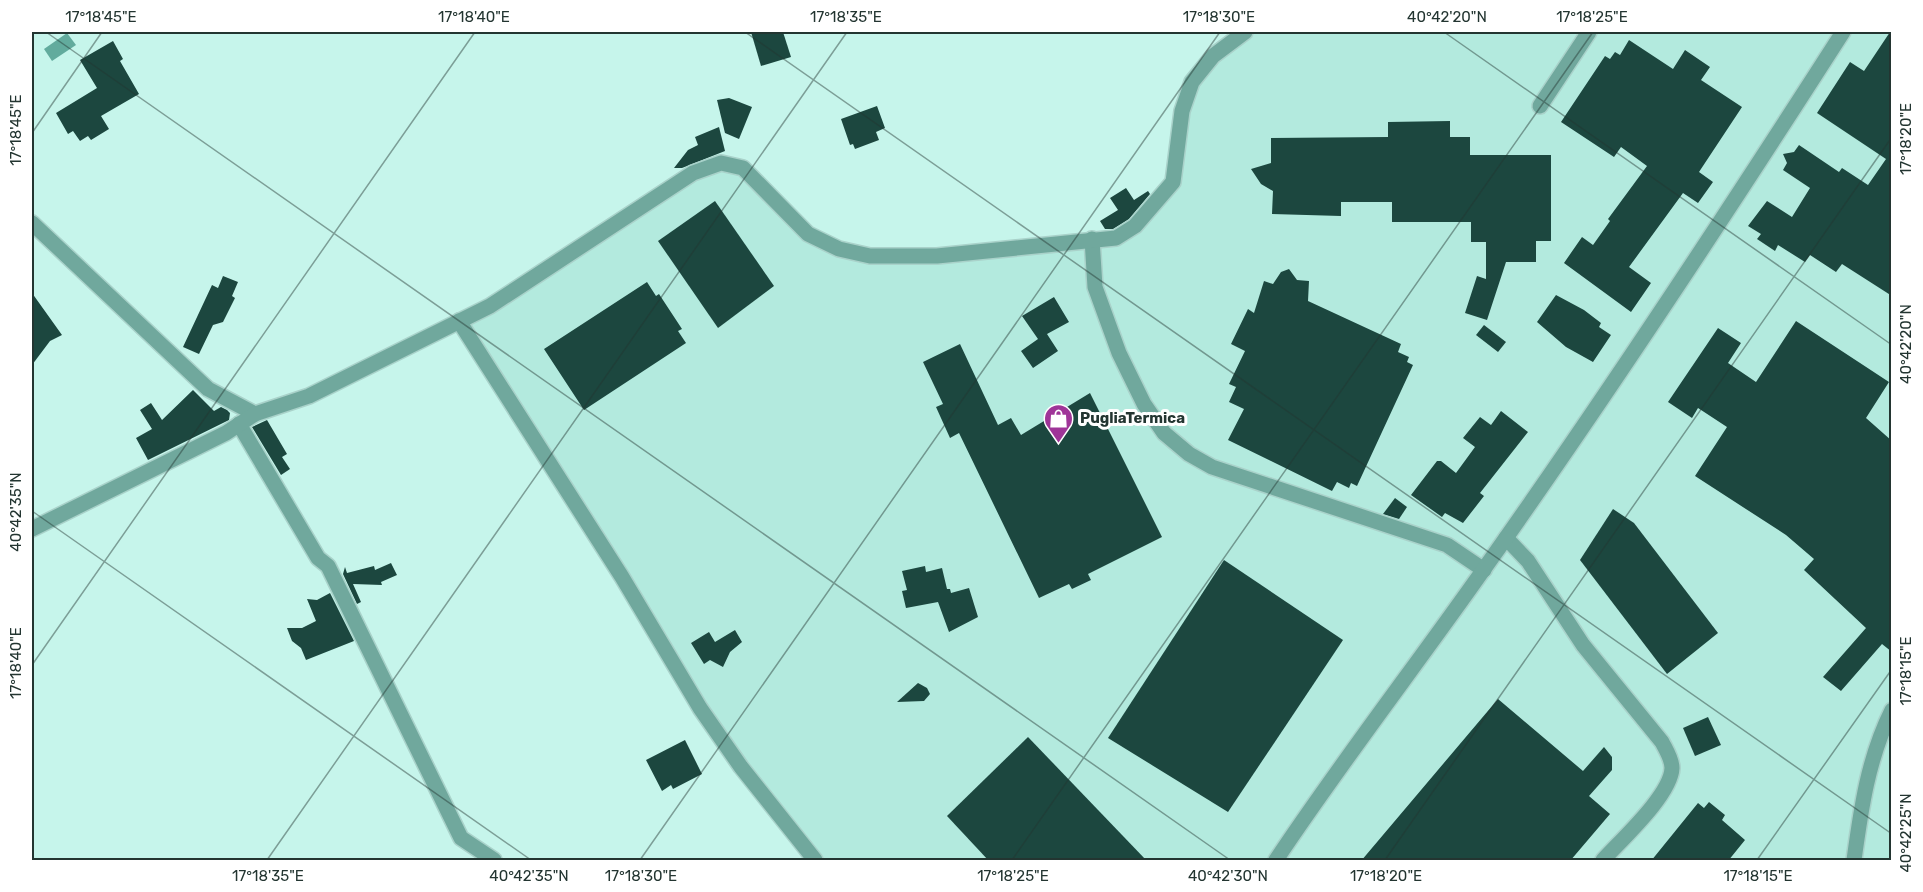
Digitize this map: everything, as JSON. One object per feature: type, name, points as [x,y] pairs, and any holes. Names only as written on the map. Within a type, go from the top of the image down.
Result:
[{"type":"street","points":[[32,529],[255,414],[309,396],[490,306],[693,173],[721,163],[742,168],[808,234],[839,249],[870,256],[937,256],[1116,238],[1131,230],[1173,182],[1182,111],[1191,82],[1212,56],[1245,32]]},
{"type":"street","points":[[1540,106],[1589,32]]},
{"type":"street","points":[[1275,861],[1320,794],[1484,570],[1684,279],[1843,32]]},
{"type":"street","points":[[32,223],[208,389],[255,414]]},
{"type":"street","points":[[1092,239],[1095,287],[1119,353],[1144,404],[1164,433],[1189,454],[1212,467],[1447,545],[1484,570]]},
{"type":"street","points":[[459,321],[622,577],[699,708],[741,767],[815,861]]},
{"type":"street","points":[[239,424],[318,558],[328,566],[461,838],[494,861]]},
{"type":"street","points":[[1506,538],[1528,561],[1583,645],[1662,742],[1669,754],[1672,768],[1661,794],[1603,861]]},
{"type":"street","points":[[1854,861],[1862,808],[1877,741],[1892,710]]},
{"type":"shaded area","points":[[1245,32],[1891,32],[1891,860],[815,860],[741,767],[459,321],[721,163],[743,168],[808,234],[870,256],[1116,238],[1173,182],[1192,82]]},
{"type":"shaded area","points":[[67,33],[76,45],[52,61],[44,49]]},
{"type":"building","points":[[751,32],[783,32],[791,57],[761,66]]},
{"type":"building","points":[[1892,32],[1892,296],[1842,264],[1836,272],[1810,255],[1805,262],[1778,245],[1775,251],[1757,239],[1761,234],[1748,226],[1767,201],[1792,217],[1810,188],[1783,170],[1787,163],[1783,154],[1794,152],[1799,145],[1839,172],[1842,168],[1868,185],[1886,159],[1817,113],[1850,62],[1864,71]]},
{"type":"building","points":[[1629,40],[1673,69],[1685,50],[1710,67],[1701,80],[1742,107],[1699,172],[1713,182],[1698,203],[1683,193],[1629,267],[1651,283],[1631,312],[1564,263],[1582,237],[1593,245],[1610,221],[1608,219],[1647,166],[1621,147],[1614,157],[1561,122],[1605,56],[1610,59],[1615,52],[1620,55]]},
{"type":"building","points":[[113,41],[123,59],[120,61],[139,94],[101,116],[109,129],[91,140],[88,136],[80,141],[73,131],[68,134],[56,113],[97,88],[80,60]]},
{"type":"building","points":[[729,98],[752,107],[739,139],[725,133],[717,100]]},
{"type":"building","points":[[877,106],[885,128],[876,132],[879,140],[855,149],[853,144],[850,145],[841,119]]},
{"type":"building","points":[[1450,121],[1450,137],[1470,137],[1470,155],[1551,155],[1551,241],[1536,241],[1536,262],[1506,262],[1487,320],[1465,313],[1477,276],[1486,279],[1486,242],[1471,242],[1471,222],[1392,222],[1392,202],[1341,202],[1341,216],[1272,214],[1273,191],[1261,184],[1251,169],[1271,163],[1271,138],[1388,137],[1388,122]]},
{"type":"building","points":[[719,127],[725,151],[682,168],[674,168],[688,150],[698,145],[695,137]]},
{"type":"building","points":[[1126,188],[1134,200],[1148,191],[1150,194],[1129,219],[1113,229],[1105,229],[1100,221],[1118,210],[1110,198]]},
{"type":"building","points":[[715,201],[774,286],[718,328],[658,241]]},
{"type":"building","points":[[1289,269],[1297,280],[1309,281],[1308,301],[1401,344],[1398,352],[1409,357],[1407,362],[1413,365],[1357,486],[1351,483],[1349,488],[1337,482],[1332,491],[1228,440],[1244,409],[1229,402],[1236,387],[1229,384],[1245,351],[1231,344],[1248,309],[1254,313],[1264,281],[1273,284],[1281,272]]},
{"type":"building","points":[[223,276],[238,282],[232,296],[235,298],[223,322],[213,325],[199,354],[183,347],[212,285],[218,288]]},
{"type":"building","points":[[647,282],[656,296],[659,294],[682,329],[678,331],[686,343],[584,410],[544,349]]},
{"type":"building","points":[[32,293],[62,335],[50,341],[32,365]]},
{"type":"building","points":[[1556,295],[1584,310],[1601,323],[1599,327],[1611,335],[1593,362],[1566,347],[1537,322]]},
{"type":"building","points":[[1054,297],[1069,322],[1047,334],[1058,351],[1033,368],[1021,351],[1038,339],[1022,316]]},
{"type":"building","points":[[1796,321],[1889,382],[1866,418],[1892,441],[1892,652],[1882,644],[1841,691],[1823,677],[1866,628],[1804,570],[1814,559],[1786,535],[1695,476],[1727,427],[1698,408],[1692,418],[1668,402],[1718,328],[1741,343],[1728,363],[1756,382]]},
{"type":"building","points":[[1484,325],[1506,342],[1498,352],[1476,335]]},
{"type":"building","points":[[960,344],[998,425],[1011,418],[1021,435],[1090,393],[1162,537],[1088,574],[1091,580],[1072,589],[1069,584],[1039,598],[959,433],[950,438],[936,407],[943,404],[923,362]]},
{"type":"building","points":[[193,390],[214,411],[221,407],[227,410],[230,413],[229,420],[148,460],[136,438],[152,429],[140,410],[151,403],[162,420]]},
{"type":"building","points":[[1501,411],[1528,432],[1480,493],[1484,496],[1463,523],[1445,513],[1442,517],[1411,495],[1437,461],[1441,461],[1456,473],[1475,447],[1463,438],[1480,417],[1491,425]]},
{"type":"building","points":[[267,420],[287,454],[282,457],[290,469],[281,475],[252,427]]},
{"type":"building","points":[[1395,498],[1407,507],[1399,519],[1383,514]]},
{"type":"building","points":[[1613,509],[1634,523],[1718,633],[1667,674],[1580,560]]},
{"type":"building","points":[[1224,560],[1343,640],[1228,812],[1108,738]]},
{"type":"building","points":[[391,563],[397,575],[381,582],[382,585],[353,584],[361,602],[357,604],[343,574],[345,567],[347,573],[374,566],[375,570]]},
{"type":"building","points":[[925,566],[926,572],[942,568],[947,589],[950,589],[951,593],[969,588],[978,617],[949,632],[938,602],[906,608],[902,591],[907,590],[902,571]]},
{"type":"building","points":[[330,593],[354,641],[306,660],[301,648],[292,641],[287,628],[302,628],[316,621],[307,599],[317,600]]},
{"type":"building","points":[[735,630],[742,642],[730,652],[723,667],[710,660],[704,664],[691,643],[709,632],[715,642]]},
{"type":"building","points":[[918,683],[927,688],[930,694],[924,701],[897,702]]},
{"type":"building","points":[[1498,699],[1583,771],[1604,747],[1612,757],[1612,770],[1589,796],[1610,814],[1570,861],[1361,861]]},
{"type":"building","points":[[1708,717],[1721,745],[1695,756],[1683,728]]},
{"type":"building","points":[[1028,737],[1147,861],[989,861],[947,816]]},
{"type":"building","points":[[685,740],[702,774],[673,789],[671,785],[662,791],[646,760]]},
{"type":"building","points":[[1709,802],[1725,815],[1722,820],[1745,840],[1728,861],[1651,861],[1698,803],[1704,808]]},
{"type":"place","name":"PugliaTermica","points":[[1059,444]]}]
